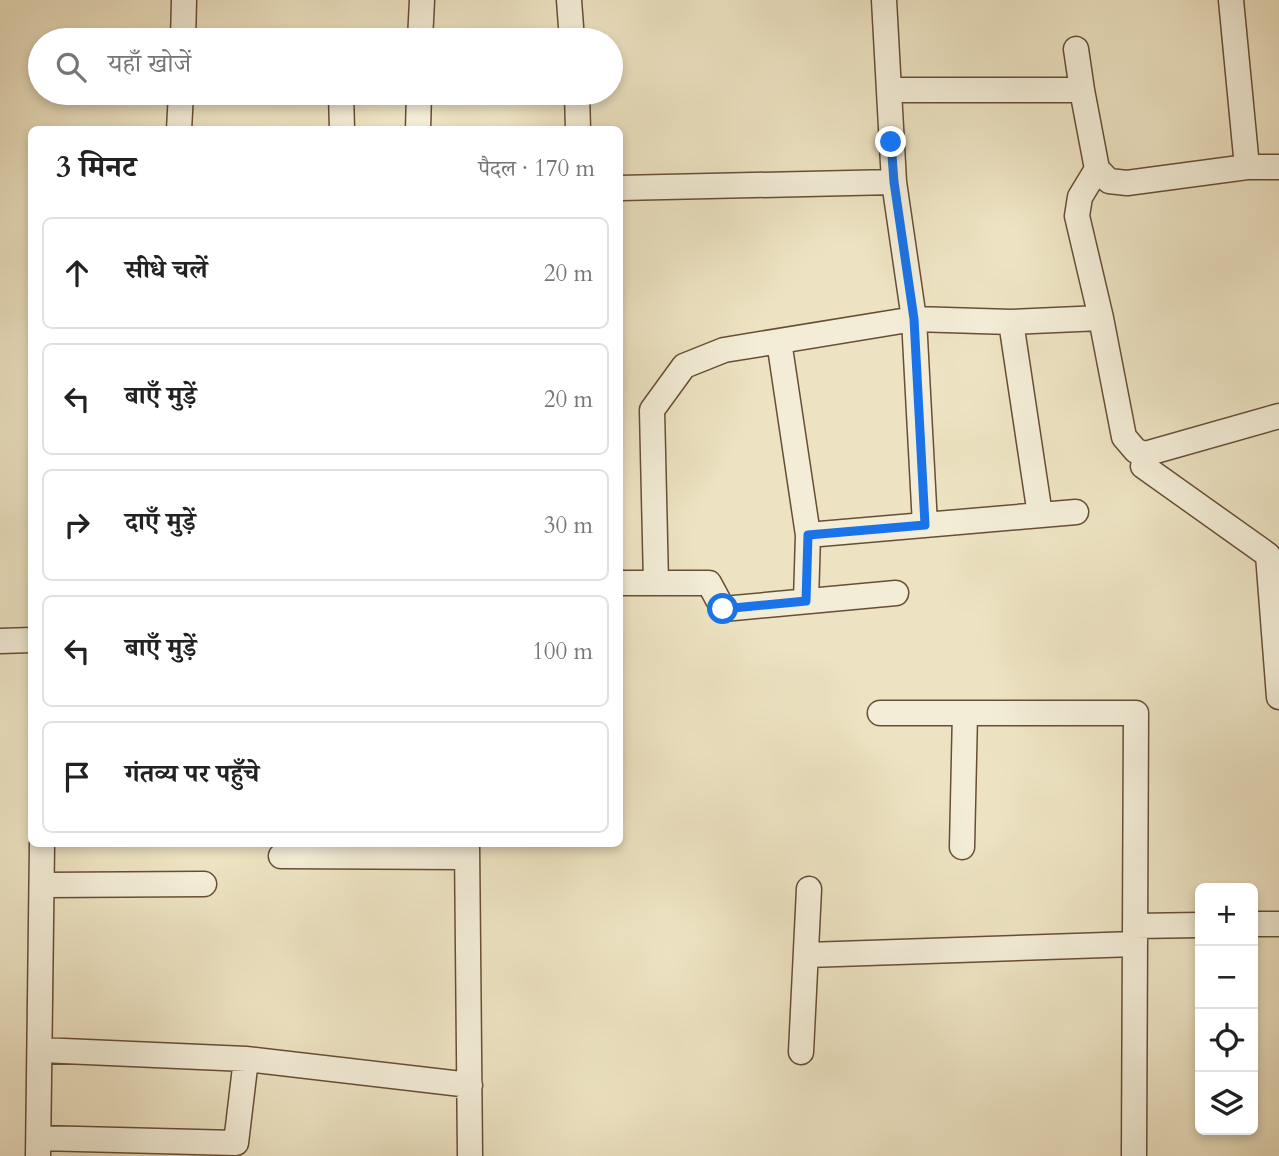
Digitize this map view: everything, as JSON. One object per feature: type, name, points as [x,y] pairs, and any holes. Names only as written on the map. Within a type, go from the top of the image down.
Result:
[{"type":"street","points":[[183,28],[184,0]]},
{"type":"street","points":[[421,28],[422,0]]},
{"type":"street","points":[[569,0],[571,28]]},
{"type":"street","points":[[884,0],[894,182],[914,319],[925,525]]},
{"type":"street","points":[[1231,0],[1247,167]]},
{"type":"street","points":[[1076,49],[1097,169],[1109,181],[1127,183],[1247,167],[1279,167]]},
{"type":"street","points":[[889,90],[1082,90]]},
{"type":"street","points":[[179,126],[180,105]]},
{"type":"street","points":[[341,105],[341,126]]},
{"type":"street","points":[[418,126],[419,105]]},
{"type":"street","points":[[577,105],[578,126]]},
{"type":"street","points":[[1097,169],[1080,197],[1077,216],[1101,317],[1124,437],[1136,450],[1145,454],[1279,416]]},
{"type":"street","points":[[623,188],[894,182]]},
{"type":"street","points":[[656,583],[652,410],[684,366],[724,351],[914,319],[1011,322],[1101,317]]},
{"type":"street","points":[[1011,322],[1040,515]]},
{"type":"street","points":[[779,341],[808,535],[806,601]]},
{"type":"street","points":[[1143,466],[1268,555],[1279,697]]},
{"type":"street","points":[[808,535],[1076,513]]},
{"type":"street","points":[[623,583],[709,583],[723,609],[896,593]]},
{"type":"street","points":[[0,641],[28,640]]},
{"type":"street","points":[[880,713],[1136,713],[1134,1156]]},
{"type":"street","points":[[962,847],[965,713]]},
{"type":"street","points":[[42,847],[44,885],[38,1147],[236,1143],[246,1059]]},
{"type":"street","points":[[281,856],[467,850],[470,1156]]},
{"type":"street","points":[[44,885],[204,884]]},
{"type":"street","points":[[801,1052],[809,889]]},
{"type":"street","points":[[1258,924],[1279,924]]},
{"type":"street","points":[[807,955],[1135,935],[1195,926]]},
{"type":"street","points":[[41,1050],[246,1059],[470,1085]]},
{"type":"route","points":[[723,609],[806,601],[808,535],[925,525],[914,319],[894,182],[891,142]]}]
